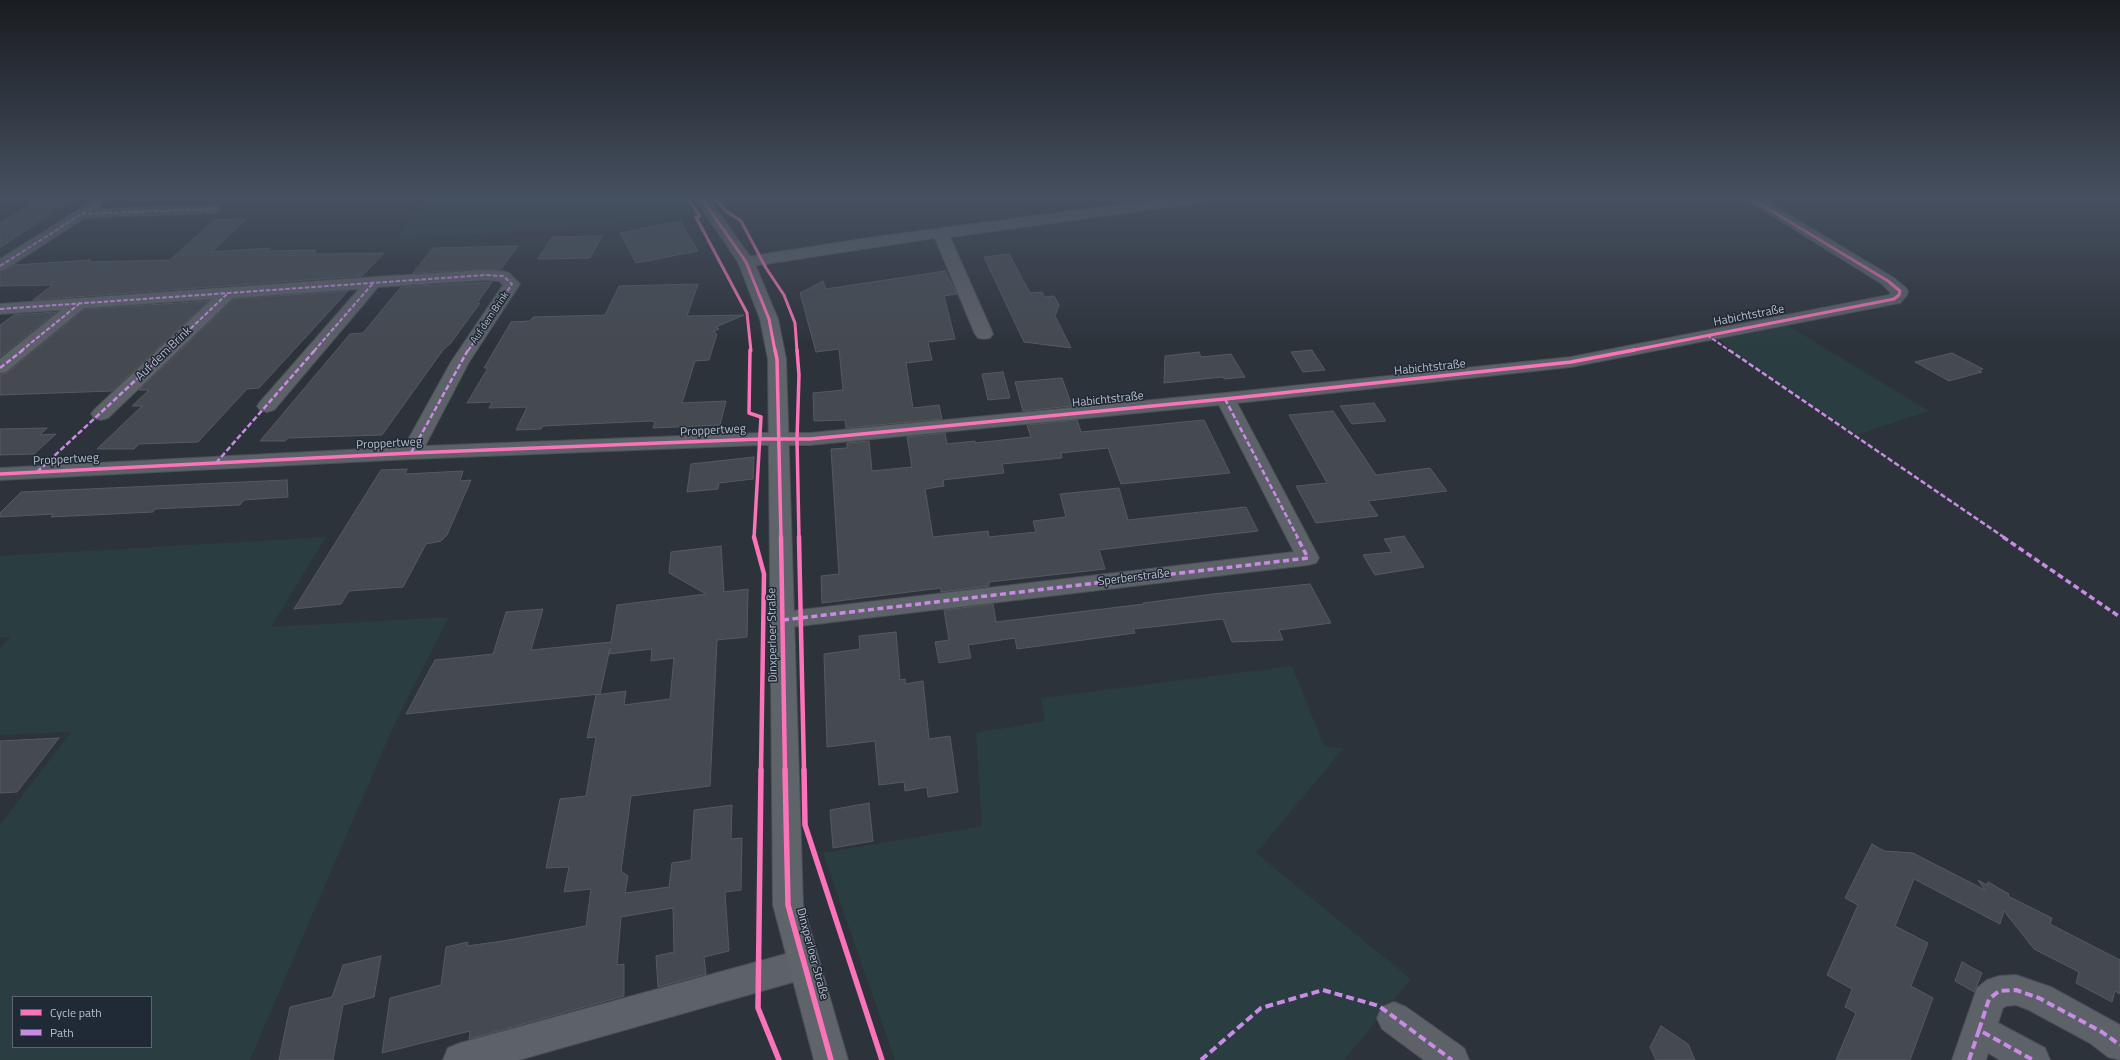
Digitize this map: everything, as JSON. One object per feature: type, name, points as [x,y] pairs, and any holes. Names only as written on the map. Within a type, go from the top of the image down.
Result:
[{"type":"main road","name":"Dinxperloer Straße","points":[[737,248],[746,262],[770,318],[777,360],[780,438],[788,905],[831,1060]]},
{"type":"street","points":[[0,266],[28,248]]},
{"type":"street","points":[[746,262],[840,248]]},
{"type":"street","points":[[947,248],[984,334]]},
{"type":"street","name":"Habichtstraße","points":[[780,438],[810,439],[1225,399],[1571,362],[1894,299],[1899,295],[1900,291],[1888,281],[1834,248]]},
{"type":"street","name":"Auf dem Brink","points":[[0,309],[374,282],[486,275],[503,276],[512,284],[460,362],[411,453]]},
{"type":"street","points":[[267,406],[374,282]]},
{"type":"street","name":"Auf dem Brink","points":[[101,414],[228,293]]},
{"type":"street","points":[[0,368],[79,304]]},
{"type":"street","name":"Sperberstraße","points":[[783,620],[1308,558],[1225,399]]},
{"type":"street","name":"Proppertweg","points":[[0,474],[411,453],[780,438]]},
{"type":"street","name":"Dinxperloer Straße","points":[[460,1060],[804,964]]},
{"type":"street","points":[[2032,1060],[1974,1045],[1989,999],[1999,991],[2016,990],[2039,998],[2102,1032],[2120,1045]]},
{"type":"street","points":[[1394,1018],[1452,1060]]},
{"type":"shaded area","points":[[1785,324],[1929,411],[1857,435],[1723,344],[1721,339],[1721,337]]},
{"type":"shaded area","points":[[326,537],[271,627],[449,617],[394,725],[250,1060],[0,1060],[0,825],[71,732],[0,735],[0,649],[10,637],[0,637],[0,556]]},
{"type":"shaded area","points":[[1292,666],[1324,746],[1343,749],[1256,853],[1411,979],[1344,1060],[895,1060],[823,853],[982,826],[976,733],[1045,721],[1041,698]]},
{"type":"building","points":[[183,248],[216,248],[212,252],[270,248],[267,251],[316,250],[313,254],[384,253],[362,276],[33,300],[53,285],[0,286],[0,272],[14,265],[91,260],[88,262],[170,260]]},
{"type":"building","points":[[433,248],[516,248],[501,269],[413,273]]},
{"type":"building","points":[[545,248],[595,248],[590,258],[538,259]]},
{"type":"building","points":[[628,248],[696,248],[698,251],[636,263]]},
{"type":"building","points":[[1009,254],[1030,293],[1042,292],[1044,297],[1054,296],[1059,305],[1055,316],[1071,348],[1024,342],[984,257]]},
{"type":"building","points":[[945,271],[957,294],[944,296],[955,339],[928,342],[932,360],[906,363],[913,408],[939,405],[942,419],[846,428],[845,420],[814,421],[813,393],[843,390],[839,349],[816,352],[800,293],[823,281],[826,289]]},
{"type":"building","points":[[492,282],[477,303],[480,303],[450,344],[443,350],[382,435],[288,438],[285,441],[260,441],[350,334],[363,333],[401,287]]},
{"type":"building","points":[[698,284],[687,316],[744,315],[716,327],[719,329],[713,332],[717,334],[709,360],[695,361],[682,403],[726,401],[720,425],[653,428],[655,422],[651,421],[543,426],[541,429],[516,430],[527,407],[489,408],[492,402],[467,403],[488,368],[484,368],[511,322],[530,321],[533,317],[605,315],[619,286]]},
{"type":"building","points":[[348,291],[259,388],[247,389],[198,442],[139,444],[134,449],[97,449],[142,406],[132,406],[149,390],[139,390],[234,299]]},
{"type":"building","points":[[208,301],[112,391],[0,395],[0,374],[7,373],[85,309]]},
{"type":"building","points":[[56,312],[0,357],[0,325],[14,315]]},
{"type":"building","points":[[1312,350],[1325,370],[1303,372],[1291,352]]},
{"type":"building","points":[[1199,352],[1201,357],[1231,354],[1245,377],[1224,379],[1223,377],[1164,383],[1165,356]]},
{"type":"building","points":[[1952,353],[1983,369],[1978,371],[1982,372],[1949,381],[1915,362]]},
{"type":"building","points":[[1003,372],[1010,398],[988,400],[982,374]]},
{"type":"building","points":[[1062,378],[1072,406],[1023,411],[1015,382]]},
{"type":"building","points":[[1374,403],[1386,421],[1352,424],[1340,406]]},
{"type":"building","points":[[1333,411],[1376,475],[1430,468],[1447,491],[1368,501],[1378,516],[1316,523],[1296,486],[1327,483],[1289,415]]},
{"type":"building","points":[[1077,420],[1081,432],[1204,420],[1230,473],[1121,484],[1108,448],[1061,453],[1062,458],[1002,464],[1004,473],[943,480],[944,486],[925,489],[933,537],[988,531],[989,537],[1036,532],[1033,521],[1066,517],[1060,494],[1119,488],[1128,520],[1246,507],[1258,531],[1099,550],[1105,569],[989,582],[989,586],[941,592],[941,588],[822,603],[821,576],[839,574],[831,449],[847,448],[847,443],[869,441],[872,471],[912,467],[907,437],[945,433],[947,444],[975,441],[975,443],[1031,437],[1027,425]]},
{"type":"building","points":[[47,428],[40,435],[56,434],[34,454],[0,455],[0,429]]},
{"type":"building","points":[[754,457],[753,479],[719,483],[718,489],[687,492],[691,464]]},
{"type":"building","points":[[407,469],[405,474],[463,471],[460,481],[471,480],[447,535],[441,541],[426,544],[403,587],[349,591],[341,604],[294,609],[381,470]]},
{"type":"building","points":[[287,480],[288,497],[244,500],[240,505],[155,509],[153,512],[51,517],[54,514],[0,517],[0,513],[21,492]]},
{"type":"building","points":[[1404,536],[1424,567],[1375,575],[1363,555],[1392,552],[1384,539]]},
{"type":"building","points":[[721,546],[724,592],[748,589],[747,637],[717,640],[710,786],[631,796],[621,871],[628,876],[625,893],[669,887],[672,863],[691,860],[694,810],[732,805],[731,839],[742,838],[741,890],[725,892],[729,951],[704,957],[706,974],[658,987],[656,956],[674,952],[673,908],[621,917],[617,965],[624,964],[624,996],[469,1039],[470,1031],[382,1053],[390,998],[441,985],[446,947],[468,942],[467,946],[503,941],[586,926],[591,889],[564,892],[569,867],[546,868],[560,799],[586,796],[596,737],[587,738],[596,695],[626,691],[624,705],[670,699],[674,658],[651,661],[652,649],[609,654],[610,648],[600,694],[406,714],[435,660],[493,654],[506,612],[543,609],[531,650],[611,642],[617,605],[706,594],[669,573],[671,552]]},
{"type":"building","points":[[1310,584],[1331,623],[1279,630],[1283,640],[1232,642],[1223,619],[1133,629],[1135,633],[1017,649],[1015,638],[968,645],[971,658],[939,663],[935,642],[949,640],[944,610],[993,604],[996,622],[1213,594]]},
{"type":"building","points":[[896,632],[900,680],[905,679],[905,684],[923,681],[929,739],[950,736],[958,792],[928,797],[927,787],[905,791],[904,782],[879,785],[875,741],[827,747],[824,654],[860,649],[859,636]]},
{"type":"building","points":[[59,738],[17,792],[0,793],[0,741]]},
{"type":"building","points":[[869,803],[873,841],[833,848],[830,810]]},
{"type":"building","points":[[1872,844],[1884,851],[1913,853],[1985,890],[1978,880],[1987,885],[1988,882],[2009,894],[2008,896],[2052,918],[2050,924],[2120,960],[2120,994],[2115,991],[2112,1002],[2076,983],[2079,972],[2034,949],[2004,911],[2000,924],[1914,879],[1895,926],[1928,943],[1911,986],[1933,998],[1910,1060],[1836,1060],[1856,1013],[1845,1007],[1852,989],[1827,975],[1858,905],[1845,898]]},
{"type":"building","points":[[381,956],[374,997],[343,1005],[333,1060],[279,1060],[290,1007],[332,997],[343,965]]},
{"type":"building","points":[[1962,962],[1982,973],[1974,992],[1955,981]]},
{"type":"building","points":[[1661,1026],[1688,1044],[1695,1060],[1656,1060],[1650,1047]]},
{"type":"marked path","points":[[0,266],[27,248]]},
{"type":"marked path","points":[[0,309],[486,275],[503,276],[512,284],[460,362],[411,453]]},
{"type":"marked path","points":[[216,463],[374,282]]},
{"type":"marked path","points":[[37,472],[101,414],[228,293]]},
{"type":"marked path","points":[[0,368],[79,304]]},
{"type":"marked path","points":[[1707,335],[2120,617]]},
{"type":"marked path","points":[[783,620],[1308,558],[1225,399]]},
{"type":"marked path","points":[[1201,1060],[1261,1008],[1323,990],[1379,1006],[1452,1060]]},
{"type":"marked path","points":[[1979,1030],[1989,999],[1999,991],[2016,990],[2039,998],[2102,1032],[2120,1045]]},
{"type":"marked path","points":[[1969,1060],[1979,1030],[2033,1060]]},
{"type":"cycle path","points":[[713,248],[747,313],[751,356],[749,413],[761,417],[754,537],[764,574],[758,1008],[779,1060]]},
{"type":"cycle path","points":[[737,248],[746,262],[769,319],[777,359],[788,905],[831,1060]]},
{"type":"cycle path","points":[[756,248],[766,268],[784,295],[795,323],[799,375],[797,439],[805,825],[882,1060]]},
{"type":"cycle path","points":[[0,474],[411,453],[760,439],[810,439],[1225,399],[1571,362],[1894,299],[1899,295],[1900,291],[1888,281],[1834,248]]}]
